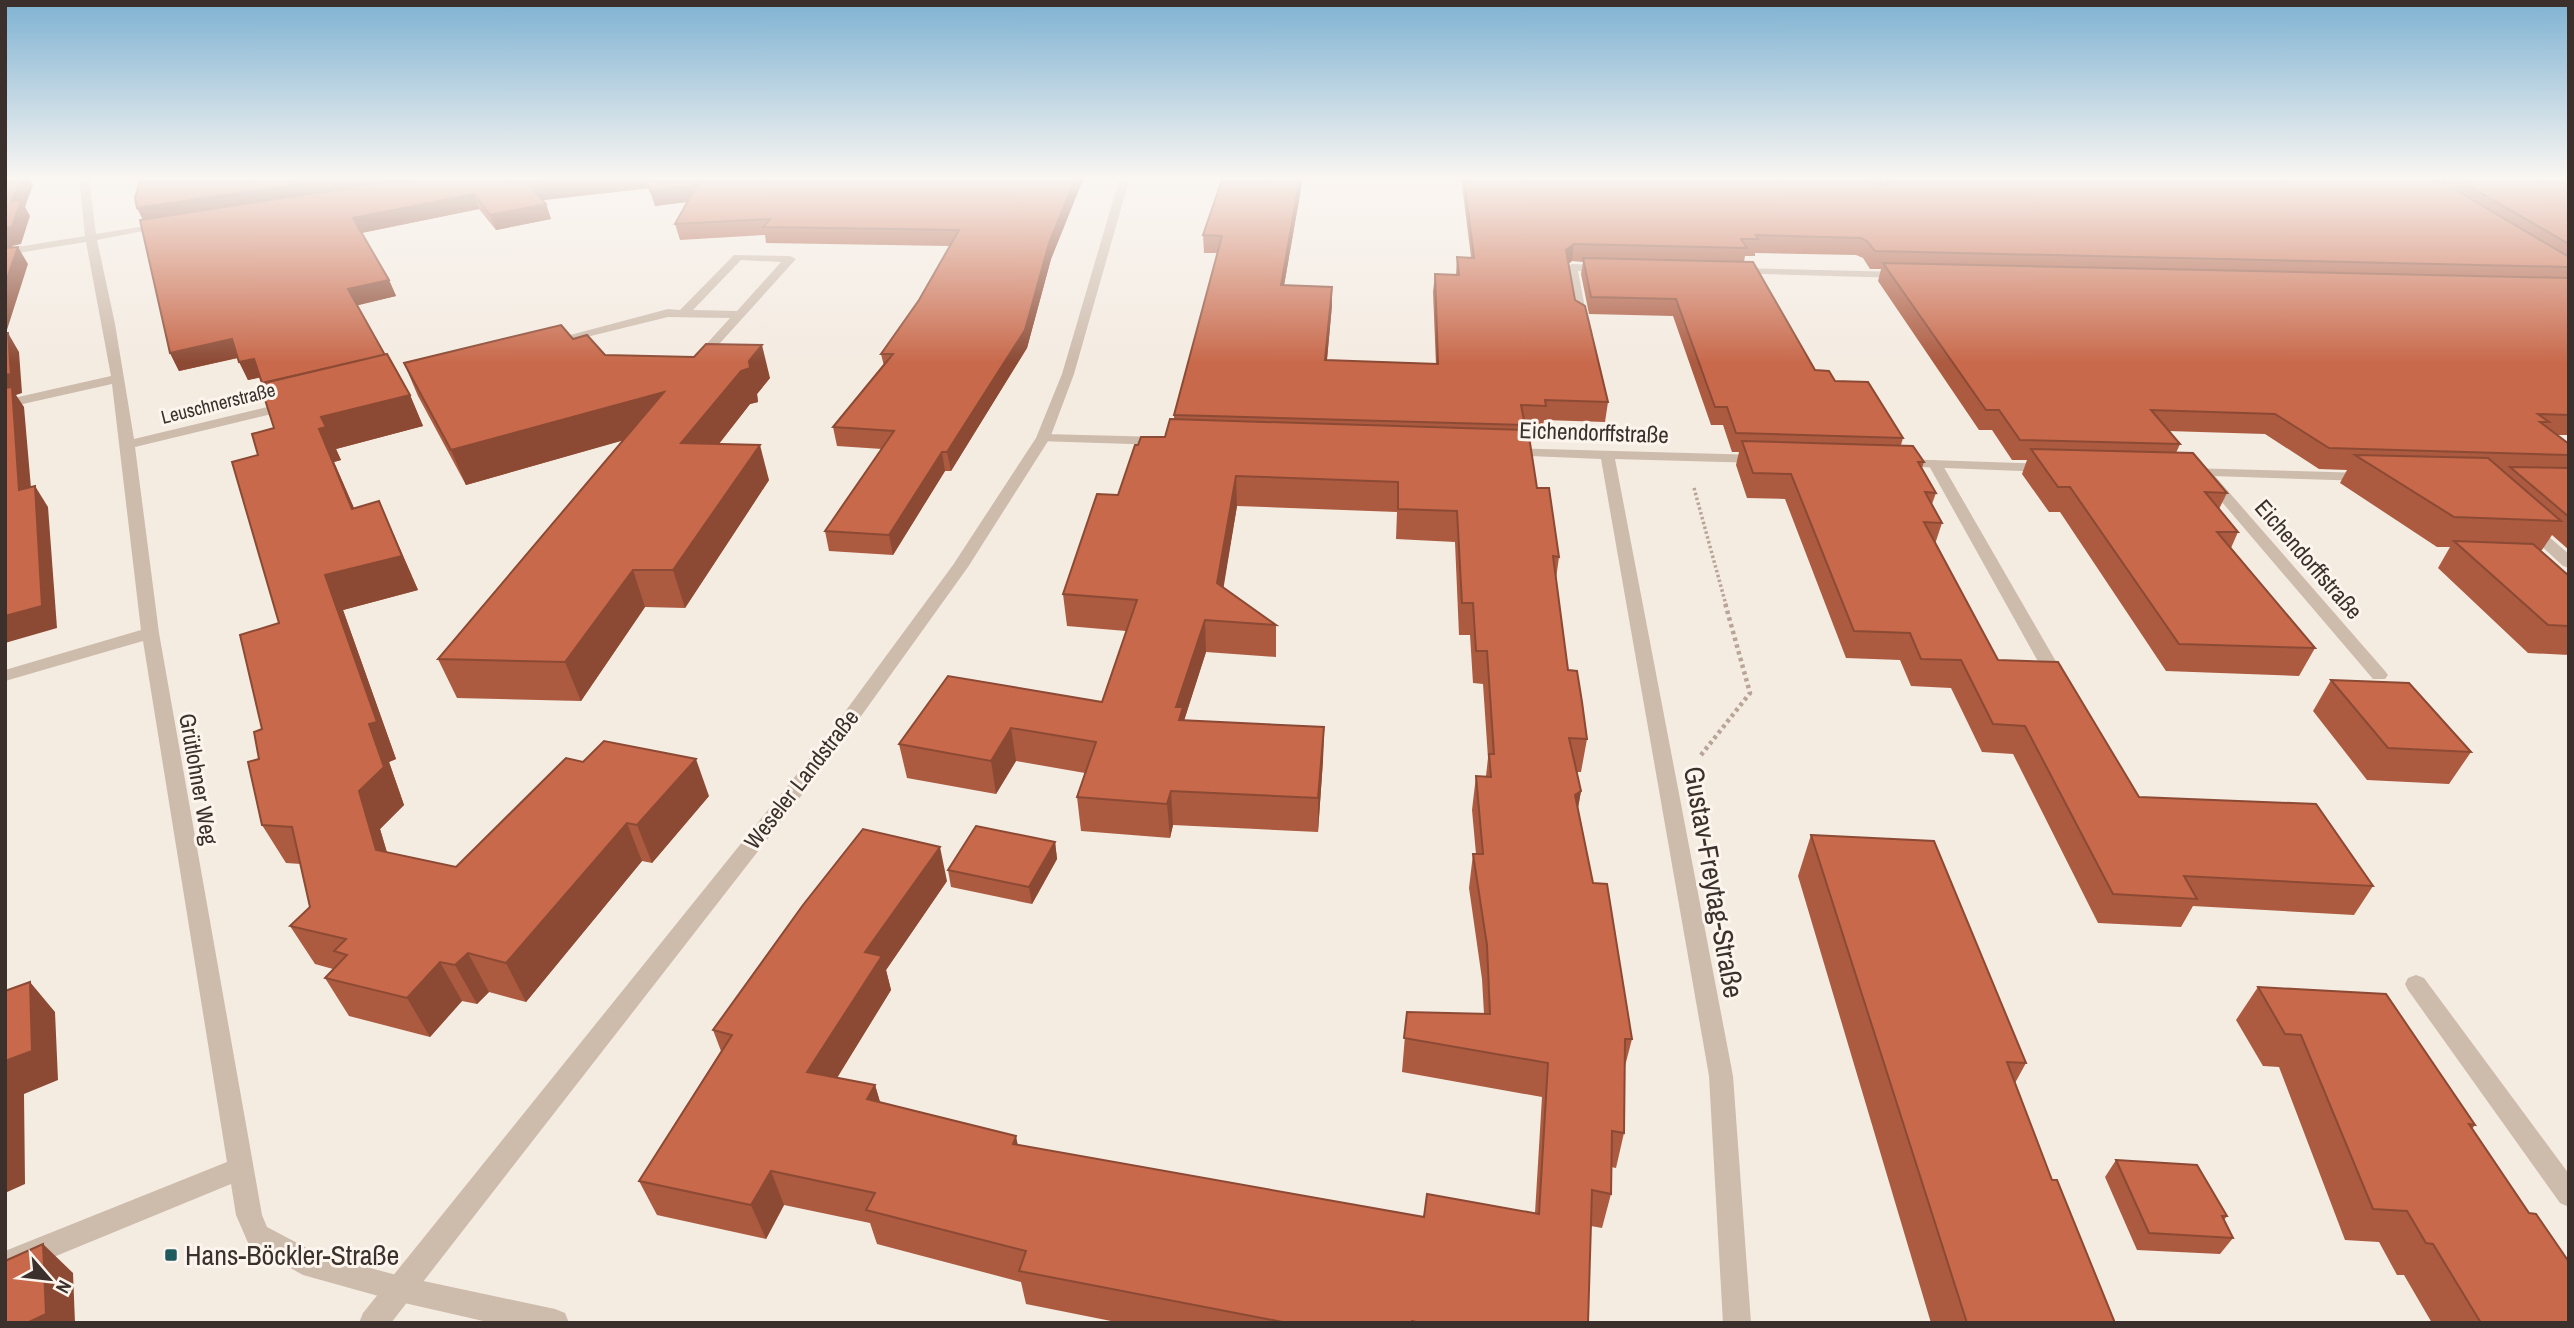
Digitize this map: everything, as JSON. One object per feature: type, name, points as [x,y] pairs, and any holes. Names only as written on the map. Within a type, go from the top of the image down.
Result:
[{"type":"street","points":[[5,252],[91,239]]},
{"type":"street","name":"Grütlohner Weg","points":[[91,239],[109,324],[128,445],[150,633],[239,1169],[249,1215],[258,1236],[313,1266],[400,1289],[555,1323]]},
{"type":"street","name":"Weseler Landstraße","points":[[373,1323],[829,747],[960,567],[1043,438],[1068,374],[1107,239]]},
{"type":"street","points":[[684,313],[738,257],[790,259],[697,361]]},
{"type":"street","points":[[1581,318],[1572,267],[1614,268]]},
{"type":"street","points":[[1725,271],[1920,275]]},
{"type":"street","points":[[533,346],[668,313],[740,315]]},
{"type":"street","points":[[5,404],[116,379]]},
{"type":"street","name":"Leuschnerstraße","points":[[128,445],[304,402]]},
{"type":"street","points":[[1043,438],[1182,442]]},
{"type":"street","name":"Eichendorffstraße","points":[[1498,452],[1769,459]]},
{"type":"street","name":"Gustav-Freytag-Straße","points":[[1607,455],[1721,1076],[1737,1323]]},
{"type":"street","points":[[1879,463],[2056,468]]},
{"type":"street","points":[[1935,464],[2049,665]]},
{"type":"street","name":"Eichendorffstraße","points":[[2178,471],[2381,478]]},
{"type":"street","name":"Eichendorffstraße","points":[[2205,472],[2379,675]]},
{"type":"street","points":[[2517,517],[2569,563]]},
{"type":"street","points":[[5,676],[150,633]]},
{"type":"street","points":[[2416,984],[2569,1195]]},
{"type":"street","points":[[5,1264],[239,1169]]},
{"type":"path","points":[[1670,794],[1750,693],[1686,457]]},
{"type":"building","points":[[144,239],[365,239],[389,280],[348,289],[385,355],[262,383],[254,359],[239,362],[232,339],[170,353]]},
{"type":"building","points":[[954,239],[1051,239],[1025,330],[947,452],[942,452],[889,535],[825,531],[894,431],[833,427],[893,354],[881,354],[919,300]]},
{"type":"building","points":[[1221,239],[1289,239],[1281,285],[1332,287],[1325,360],[1438,364],[1435,274],[1459,275],[1457,257],[1474,258],[1472,239],[1758,239],[1741,239],[1747,248],[1574,244],[1566,250],[1575,300],[1585,306],[1608,402],[1545,400],[1546,406],[1521,405],[1525,425],[1174,415]]},
{"type":"building","points":[[1863,239],[2539,239],[2569,257],[2569,267],[1875,251]]},
{"type":"building","points":[[18,247],[5,284],[5,248]]},
{"type":"building","points":[[1583,258],[1753,262],[1815,370],[1829,371],[1835,381],[1868,382],[1903,438],[1736,433],[1727,407],[1715,407],[1676,299],[1591,297]]},
{"type":"building","points":[[1883,263],[2569,278],[2569,415],[2538,414],[2549,422],[2540,422],[2569,444],[2569,455],[2329,448],[2275,414],[2151,410],[2180,444],[2020,440],[1999,410],[1986,410]]},
{"type":"building","points":[[561,325],[573,339],[587,335],[605,355],[694,357],[706,344],[762,345],[749,361],[750,368],[741,371],[681,443],[760,445],[673,570],[633,570],[565,662],[438,659],[664,392],[451,450],[404,363]]},
{"type":"building","points":[[5,333],[8,333],[11,374],[5,375]]},
{"type":"building","points":[[387,354],[410,395],[321,417],[326,427],[319,429],[352,509],[379,501],[402,556],[325,575],[377,722],[369,724],[384,767],[359,791],[376,850],[456,867],[566,758],[583,762],[604,741],[696,759],[637,825],[627,823],[506,963],[468,953],[455,965],[440,962],[407,998],[325,978],[347,955],[334,951],[346,939],[290,926],[310,907],[292,827],[262,825],[248,762],[259,759],[254,732],[262,729],[240,635],[279,623],[232,462],[258,455],[252,434],[274,428],[260,384]]},
{"type":"building","points":[[12,387],[19,490],[35,486],[42,606],[5,616],[5,388]]},
{"type":"building","points":[[1170,419],[1528,430],[1537,488],[1549,488],[1559,557],[1553,556],[1568,670],[1577,671],[1587,739],[1569,738],[1581,791],[1575,795],[1593,883],[1607,884],[1632,1039],[1625,1039],[1624,1133],[1612,1131],[1611,1194],[1592,1190],[1588,1323],[1288,1323],[1019,1271],[1026,1251],[866,1210],[875,1193],[771,1171],[751,1205],[639,1181],[732,1035],[713,1030],[803,905],[863,829],[940,847],[865,952],[882,956],[807,1072],[875,1085],[867,1099],[1016,1136],[1013,1144],[1424,1217],[1427,1194],[1539,1214],[1548,1063],[1404,1038],[1407,1012],[1490,1014],[1487,945],[1473,854],[1483,854],[1476,776],[1491,777],[1489,754],[1494,754],[1487,651],[1476,651],[1473,603],[1462,603],[1457,511],[1398,509],[1398,482],[1236,476],[1217,583],[1276,625],[1205,620],[1176,707],[1183,707],[1179,720],[1324,727],[1318,798],[1171,791],[1167,804],[1077,797],[1096,742],[1011,728],[991,761],[899,744],[948,676],[1102,702],[1137,600],[1063,594],[1097,494],[1118,495],[1135,445],[1138,445],[1141,437],[1165,437]]},
{"type":"building","points":[[1742,441],[1913,446],[1924,462],[1918,462],[1936,493],[1925,492],[1942,523],[1924,522],[1998,660],[2058,662],[2139,797],[2316,804],[2373,886],[2184,876],[2197,899],[2113,894],[2025,726],[1993,724],[1961,660],[1921,659],[1910,633],[1854,631],[1791,474],[1753,473]]},
{"type":"building","points":[[2031,449],[2193,453],[2227,493],[2205,492],[2238,532],[2217,532],[2315,648],[2179,644],[2070,487],[2058,487]]},
{"type":"building","points":[[2355,455],[2488,458],[2561,521],[2454,517]]},
{"type":"building","points":[[2510,467],[2569,468],[2569,517]]},
{"type":"building","points":[[2454,541],[2533,544],[2569,576],[2569,626],[2548,625]]},
{"type":"building","points":[[2331,680],[2409,683],[2471,752],[2388,748]]},
{"type":"building","points":[[976,826],[1055,842],[1029,887],[948,870]]},
{"type":"building","points":[[1811,835],[1934,841],[2026,1063],[2007,1062],[2052,1180],[2057,1180],[2115,1323],[1967,1323]]},
{"type":"building","points":[[30,982],[32,1051],[5,1061],[5,991]]},
{"type":"building","points":[[2258,987],[2386,994],[2475,1125],[2469,1124],[2529,1213],[2536,1214],[2569,1262],[2569,1323],[2481,1323],[2433,1244],[2426,1243],[2407,1211],[2373,1209],[2301,1035],[2285,1034]]},
{"type":"building","points":[[2116,1160],[2197,1165],[2227,1216],[2222,1216],[2233,1238],[2149,1233]]},
{"type":"building","points":[[43,1244],[46,1314],[27,1323],[5,1323],[5,1261]]},
{"type":"place","name":"Hans-Böckler-Straße","points":[[171,1255]]}]
